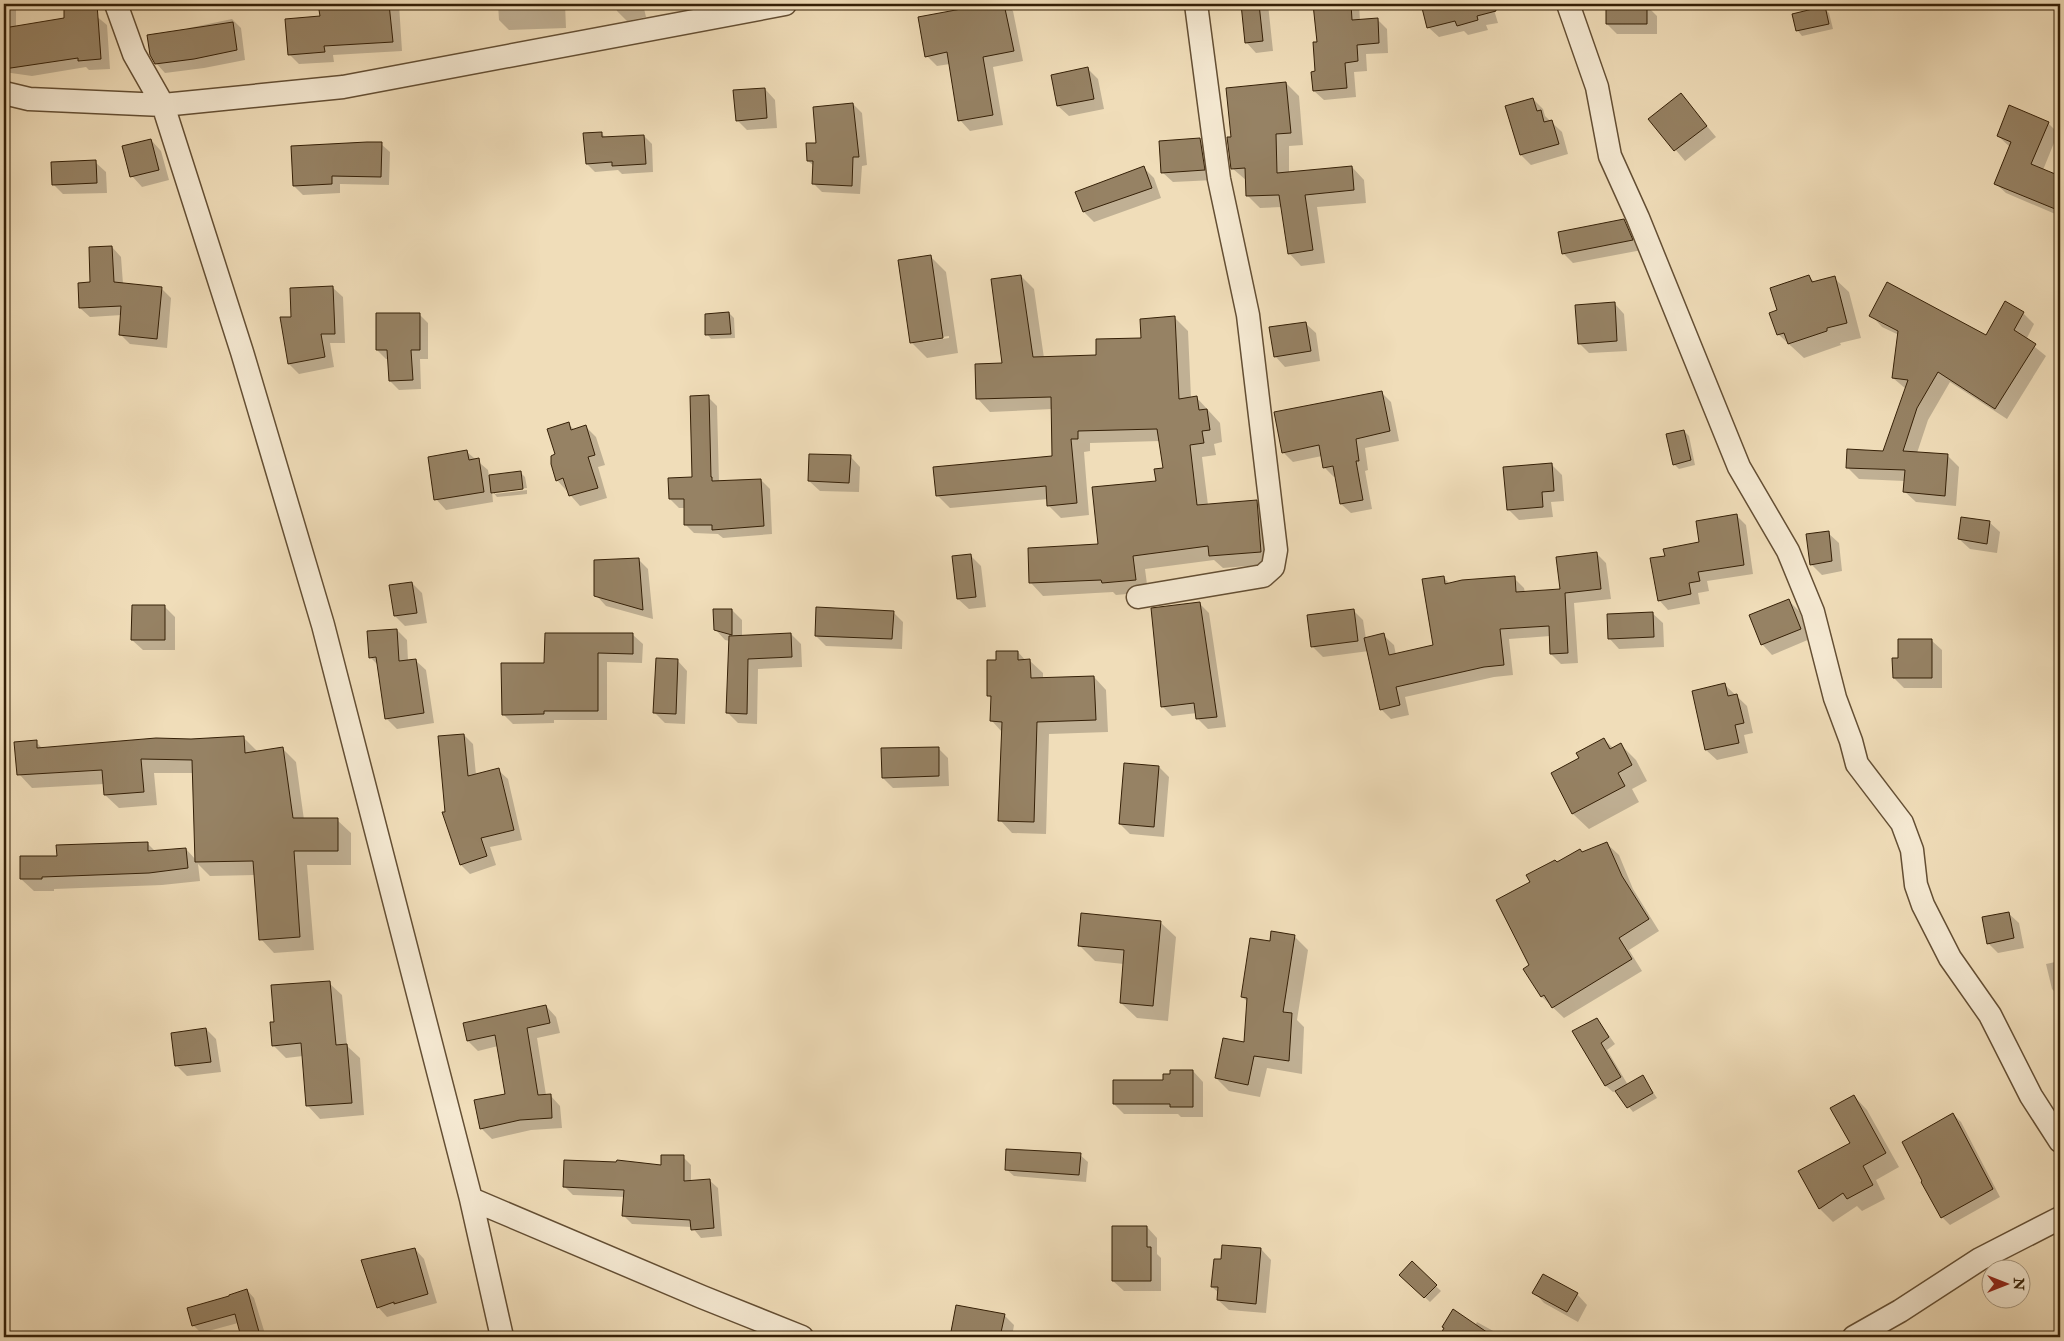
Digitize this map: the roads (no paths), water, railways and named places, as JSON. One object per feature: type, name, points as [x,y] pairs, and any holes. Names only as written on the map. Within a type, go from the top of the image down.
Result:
[{"type":"street","points":[[116,4],[134,54],[163,105],[242,352],[323,625],[471,1198],[502,1337]]},
{"type":"street","points":[[4,93],[29,99],[163,105],[343,87],[785,4]]},
{"type":"street","points":[[1138,597],[1263,576],[1273,567],[1276,550],[1248,314],[1219,179],[1196,4]]},
{"type":"street","points":[[1568,4],[1597,87],[1610,156],[1671,296],[1739,467],[1788,551],[1813,612],[1835,698],[1851,741],[1857,764],[1902,823],[1912,850],[1916,885],[1927,914],[1950,958],[1990,1015],[2031,1096],[2060,1141]]},
{"type":"street","points":[[471,1198],[702,1298],[802,1337]]},
{"type":"street","points":[[1854,1337],[1900,1311],[1980,1259],[2060,1218]]}]
